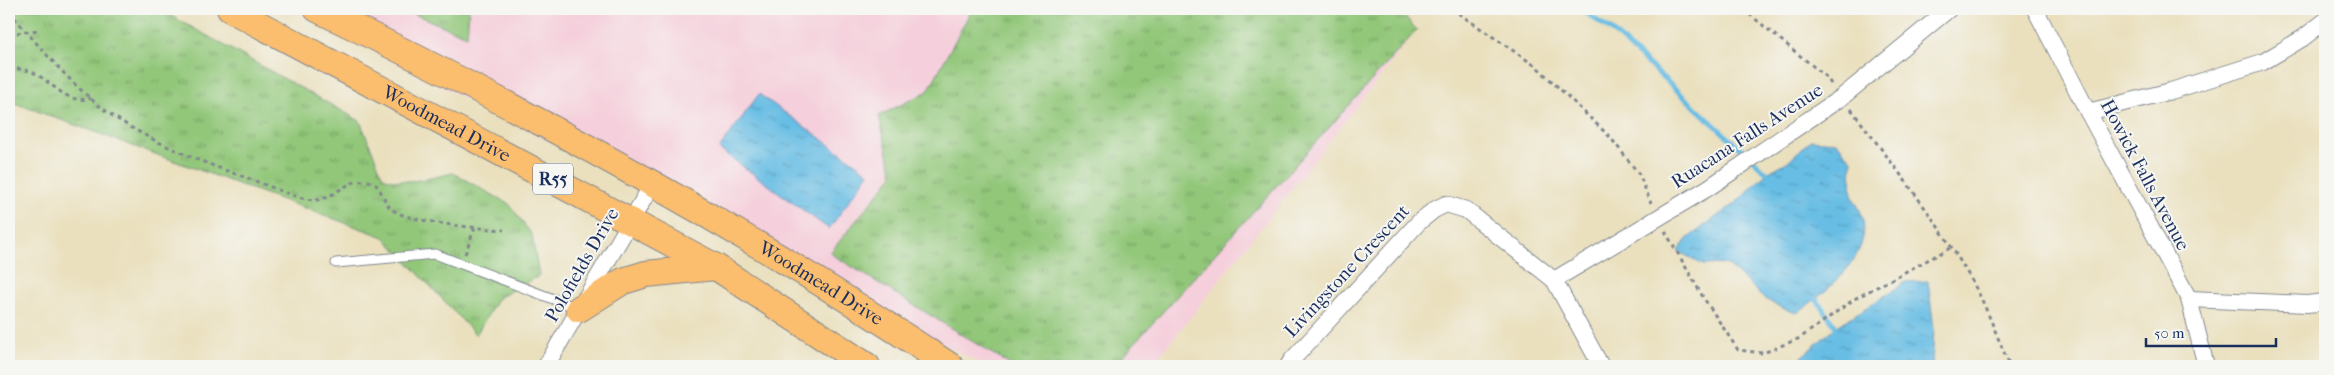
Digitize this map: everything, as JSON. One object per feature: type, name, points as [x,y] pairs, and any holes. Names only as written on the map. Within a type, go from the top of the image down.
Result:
[{"type":"main road","name":"Woodmead Drive","points":[[230,9],[716,266],[867,366]]},
{"type":"main road","name":"Woodmead Drive","points":[[316,9],[424,60],[652,183],[855,302],[950,366]]},
{"type":"main road","points":[[579,309],[623,281],[646,274],[716,266]]},
{"type":"street","name":"Ruacana Falls Avenue","points":[[1554,280],[1708,188],[1842,97],[1949,9]]},
{"type":"street","name":"Howick Falls Avenue","points":[[2035,9],[2189,299],[2206,366]]},
{"type":"street","points":[[2088,112],[2171,91],[2263,62],[2303,38],[2325,21]]},
{"type":"street","name":"Polofields Drive","points":[[546,366],[652,183]]},
{"type":"street","name":"Livingstone Crescent","points":[[1288,366],[1290,361],[1419,222],[1434,210],[1446,204],[1466,210],[1554,280],[1601,366]]},
{"type":"street","points":[[2189,299],[2307,304],[2325,302]]},
{"type":"lane","points":[[336,263],[435,254],[579,309]]},
{"type":"path","points":[[1452,9],[1537,67],[1610,137],[1639,174],[1657,218],[1703,297],[1738,350],[1763,353],[1800,338],[1856,298],[1952,247]]},
{"type":"path","points":[[1744,9],[1825,76],[1927,210],[1952,247],[1979,294],[2010,366]]},
{"type":"path","points":[[9,12],[91,98],[119,120],[167,145],[217,167],[310,200],[328,198],[352,183],[368,181],[380,188],[385,202],[393,211],[404,216],[504,230]]},
{"type":"path","points":[[9,34],[38,30]]},
{"type":"path","points":[[9,68],[32,72],[71,98],[84,100],[91,98]]},
{"type":"path","points":[[462,264],[475,227]]},
{"type":"shaded area","points":[[292,9],[1397,9],[1417,30],[1152,366],[986,366]]},
{"type":"green space","points":[[9,9],[159,9],[360,121],[383,177],[392,180],[409,181],[453,173],[509,204],[532,235],[539,276],[498,298],[476,335],[384,237],[9,101]]},
{"type":"green space","points":[[402,9],[469,9],[467,36]]},
{"type":"green space","points":[[972,9],[1397,9],[1417,30],[1114,366],[1012,366],[830,253],[893,175],[879,116],[928,91]]},
{"type":"water","points":[[759,94],[869,173],[829,229],[719,149]]},
{"type":"water","points":[[1811,140],[1836,142],[1852,160],[1852,195],[1863,220],[1863,235],[1860,248],[1843,274],[1797,313],[1766,299],[1726,264],[1703,265],[1678,251],[1688,238],[1738,201],[1767,173],[1787,162]]},
{"type":"water","points":[[1928,281],[1934,329],[1932,366],[1799,366],[1800,358],[1836,327],[1906,282]]},
{"type":"waterway","points":[[1580,9],[1611,30],[1767,173]]},
{"type":"waterway","points":[[1816,299],[1836,327]]}]
